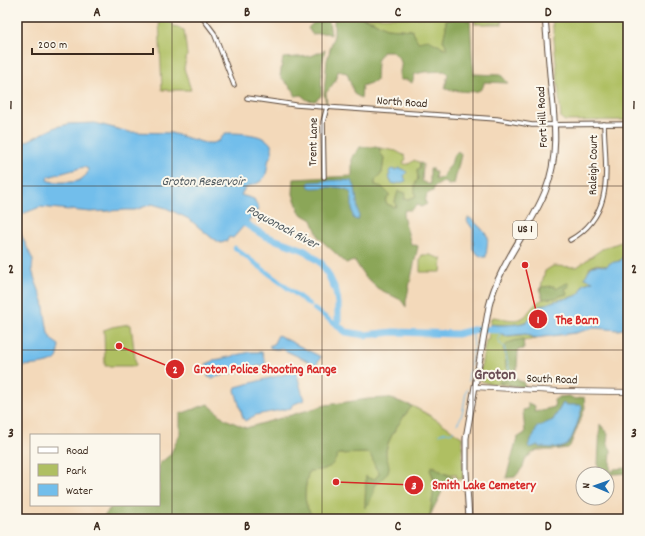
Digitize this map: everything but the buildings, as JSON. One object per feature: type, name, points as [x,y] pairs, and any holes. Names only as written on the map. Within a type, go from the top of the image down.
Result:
[{"type":"main road","name":"Fort Hill Road","points":[[475,387],[490,299],[504,266],[539,205],[547,187],[554,157],[555,125],[545,17]]},
{"type":"main road","name":"South Road","points":[[475,387],[558,391],[628,392]]},
{"type":"main road","name":"US 1","points":[[469,519],[466,445],[468,421],[475,387]]},
{"type":"street","points":[[202,17],[214,33],[234,85]]},
{"type":"street","name":"North Road","points":[[247,98],[284,104],[497,120],[532,125],[628,124]]},
{"type":"street","name":"Trent Lane","points":[[324,177],[323,122],[327,107]]},
{"type":"street","name":"Raleigh Court","points":[[570,240],[581,234],[588,227],[604,199],[606,187],[604,124]]},
{"type":"green space","points":[[159,17],[166,17],[175,27],[184,30],[187,55],[184,68],[191,90],[162,90]]},
{"type":"green space","points":[[337,17],[360,17],[373,21],[386,28],[412,30],[418,42],[428,40],[448,50],[443,41],[446,20],[462,17],[468,21],[468,17],[470,17],[474,74],[501,75],[508,83],[484,82],[481,89],[474,92],[445,89],[448,74],[445,71],[415,74],[412,83],[408,80],[400,80],[400,59],[392,51],[383,51],[377,61],[376,81],[362,86],[361,98],[354,94],[347,73],[338,71],[336,80],[326,93],[327,106],[324,94],[327,60],[334,35],[334,20]]},
{"type":"green space","points":[[360,17],[459,17],[446,20],[443,41],[449,50],[441,46],[418,43],[412,30],[386,28],[373,21]]},
{"type":"green space","points":[[475,17],[502,17],[502,24],[475,24]]},
{"type":"green space","points":[[552,17],[628,17],[628,120],[565,121],[561,118]]},
{"type":"green space","points":[[329,20],[331,35],[326,33],[312,34],[308,28],[313,23]]},
{"type":"green space","points":[[325,50],[322,65],[321,96],[315,101],[307,100],[301,95],[295,96],[294,91],[280,76],[283,58],[311,56]]},
{"type":"green space","points":[[360,147],[380,148],[380,153],[384,158],[382,173],[375,181],[375,185],[382,187],[389,194],[385,201],[387,204],[394,207],[396,206],[395,202],[398,191],[406,193],[404,199],[409,199],[416,196],[415,187],[418,179],[417,169],[419,169],[420,163],[423,164],[422,181],[430,185],[430,169],[433,169],[432,171],[436,171],[435,180],[443,177],[450,166],[453,157],[458,151],[461,155],[454,184],[448,185],[445,181],[434,187],[433,191],[427,194],[425,201],[427,204],[421,207],[417,205],[411,210],[405,210],[403,216],[411,244],[418,246],[406,307],[401,300],[377,288],[365,277],[355,261],[346,263],[319,238],[312,220],[300,213],[293,194],[294,179],[352,176],[352,158]]},
{"type":"green space","points":[[380,148],[396,151],[405,156],[406,159],[403,163],[404,164],[409,164],[414,160],[420,163],[419,169],[417,170],[418,179],[416,196],[409,199],[403,199],[399,191],[395,201],[396,206],[394,207],[387,204],[385,200],[389,194],[382,187],[375,185],[375,181],[382,173],[384,158],[380,153]]},
{"type":"green space","points":[[628,236],[628,248],[621,260],[607,266],[597,264],[590,267],[585,278],[594,280],[584,284],[580,293],[576,296],[538,307],[531,318],[525,322],[509,325],[490,324],[491,318],[493,317],[511,320],[520,319],[543,299],[540,291],[545,271],[553,266],[577,267],[602,249],[621,242]]},
{"type":"green space","points":[[422,255],[430,255],[442,259],[441,272],[420,272],[420,259]]},
{"type":"green space","points":[[567,283],[569,284],[568,288],[565,288],[567,294],[555,298],[543,299],[540,291],[541,287],[554,286],[556,289]]},
{"type":"green space","points":[[129,324],[131,325],[136,366],[105,366],[104,330]]},
{"type":"green space","points":[[492,331],[508,336],[526,334],[531,337],[539,337],[537,339],[523,341],[523,339],[505,353],[506,367],[509,374],[501,384],[507,382],[510,385],[525,387],[486,383],[480,380],[486,340],[488,340],[489,333]]},
{"type":"green space","points":[[523,339],[524,349],[518,350],[517,368],[514,374],[517,380],[523,382],[525,387],[510,385],[507,382],[501,384],[499,382],[502,378],[508,376],[509,374],[506,368],[505,353],[503,349],[509,343]]},
{"type":"green space","points":[[569,396],[575,399],[584,397],[585,408],[570,446],[568,448],[552,450],[537,450],[526,458],[523,467],[515,477],[506,478],[517,438],[525,433],[523,410],[528,409],[528,403],[535,406],[534,412],[555,407],[554,400],[559,397]],"holes":[[[563,403],[567,405],[582,406],[575,429],[568,444],[565,446],[552,448],[539,447],[530,440],[553,420]]]},
{"type":"green space","points":[[387,398],[412,406],[390,438],[386,450],[386,457],[389,466],[388,472],[374,485],[374,492],[365,508],[366,476],[370,479],[375,479],[379,474],[369,453],[338,454],[333,463],[327,468],[309,471],[305,490],[306,503],[308,509],[317,519],[102,519],[112,506],[160,506],[160,463],[170,455],[180,434],[180,414],[208,404],[225,419],[246,428],[326,405]]},
{"type":"green space","points":[[412,406],[431,416],[462,437],[463,479],[457,479],[456,474],[445,474],[434,466],[431,472],[434,489],[430,519],[317,519],[308,509],[305,497],[309,470],[320,470],[327,468],[338,454],[370,453],[379,474],[375,479],[366,477],[365,508],[374,492],[374,485],[381,480],[388,470],[386,454],[390,439],[396,427]]},
{"type":"green space","points":[[600,424],[608,434],[607,443],[611,450],[610,466],[598,465]]},
{"type":"green space","points":[[432,466],[445,474],[455,477],[455,481],[443,487],[430,517],[434,490],[434,480],[430,470]]},
{"type":"green space","points":[[628,468],[628,473],[615,474],[615,469]]},
{"type":"water","name":"Groton Reservoir","points":[[95,123],[129,132],[171,133],[205,143],[219,141],[226,133],[247,134],[263,138],[268,141],[272,146],[272,153],[265,177],[248,187],[241,195],[254,199],[259,209],[233,238],[229,237],[227,241],[221,243],[213,239],[189,219],[166,208],[152,204],[135,210],[90,212],[40,207],[20,215],[18,220],[19,230],[33,260],[32,269],[43,301],[48,333],[52,340],[59,345],[58,357],[50,362],[38,365],[17,366],[17,146],[56,127],[69,124]],"holes":[[[84,167],[88,169],[87,174],[76,182],[52,182],[47,180],[48,177]]]},
{"type":"water","points":[[400,168],[407,172],[404,176],[406,181],[396,184],[392,183],[388,176],[390,175],[389,172],[391,169],[395,170]]},
{"type":"water","points":[[341,180],[352,181],[355,187],[359,217],[358,220],[354,219],[353,217],[352,197],[349,191],[340,188],[328,187],[312,188],[309,187],[308,184],[310,182]]},
{"type":"water","points":[[468,218],[470,218],[481,228],[488,237],[486,257],[480,256],[473,249],[473,229],[467,221]]},
{"type":"water","points":[[628,248],[628,328],[618,330],[594,328],[575,333],[535,338],[526,334],[506,336],[496,331],[489,333],[490,324],[509,325],[525,322],[531,318],[538,307],[576,296],[580,293],[584,284],[593,281],[585,278],[593,266],[607,266],[610,263],[620,261]]},
{"type":"water","points":[[278,335],[321,357],[316,365],[282,349],[270,348],[270,345],[273,345]]},
{"type":"water","points":[[250,352],[262,352],[266,364],[212,378],[208,377],[206,364],[213,360]]},
{"type":"water","points":[[296,371],[304,400],[292,405],[291,408],[256,415],[245,421],[235,390],[236,387]]},
{"type":"water","points":[[563,403],[567,405],[581,405],[582,407],[569,443],[564,447],[539,447],[538,445],[530,448],[528,446],[537,427],[553,420]]},
{"type":"waterway","name":"Poquonock River","points":[[238,219],[265,236],[304,250],[321,263],[336,291],[338,303],[338,326],[346,332],[365,335],[394,332],[457,334],[477,329],[498,330]]},
{"type":"waterway","points":[[235,248],[310,305]]},
{"type":"waterway","points":[[314,309],[338,326]]},
{"type":"waterway","points":[[468,381],[474,345],[472,331]]},
{"type":"waterway","points":[[501,333],[498,340],[504,347],[511,377]]},
{"type":"waterway","points":[[457,424],[463,412],[467,389]]},
{"type":"waterway","points":[[439,434],[446,432],[451,433],[454,430]]},
{"type":"place","name":"The Barn","points":[[525,265]]},
{"type":"place","name":"Groton Police Shooting Range","points":[[119,346]]},
{"type":"place","name":"Smith Lake Cemetery","points":[[336,482]]},
{"type":"district","name":"Groton","points":[[495,375]]}]
